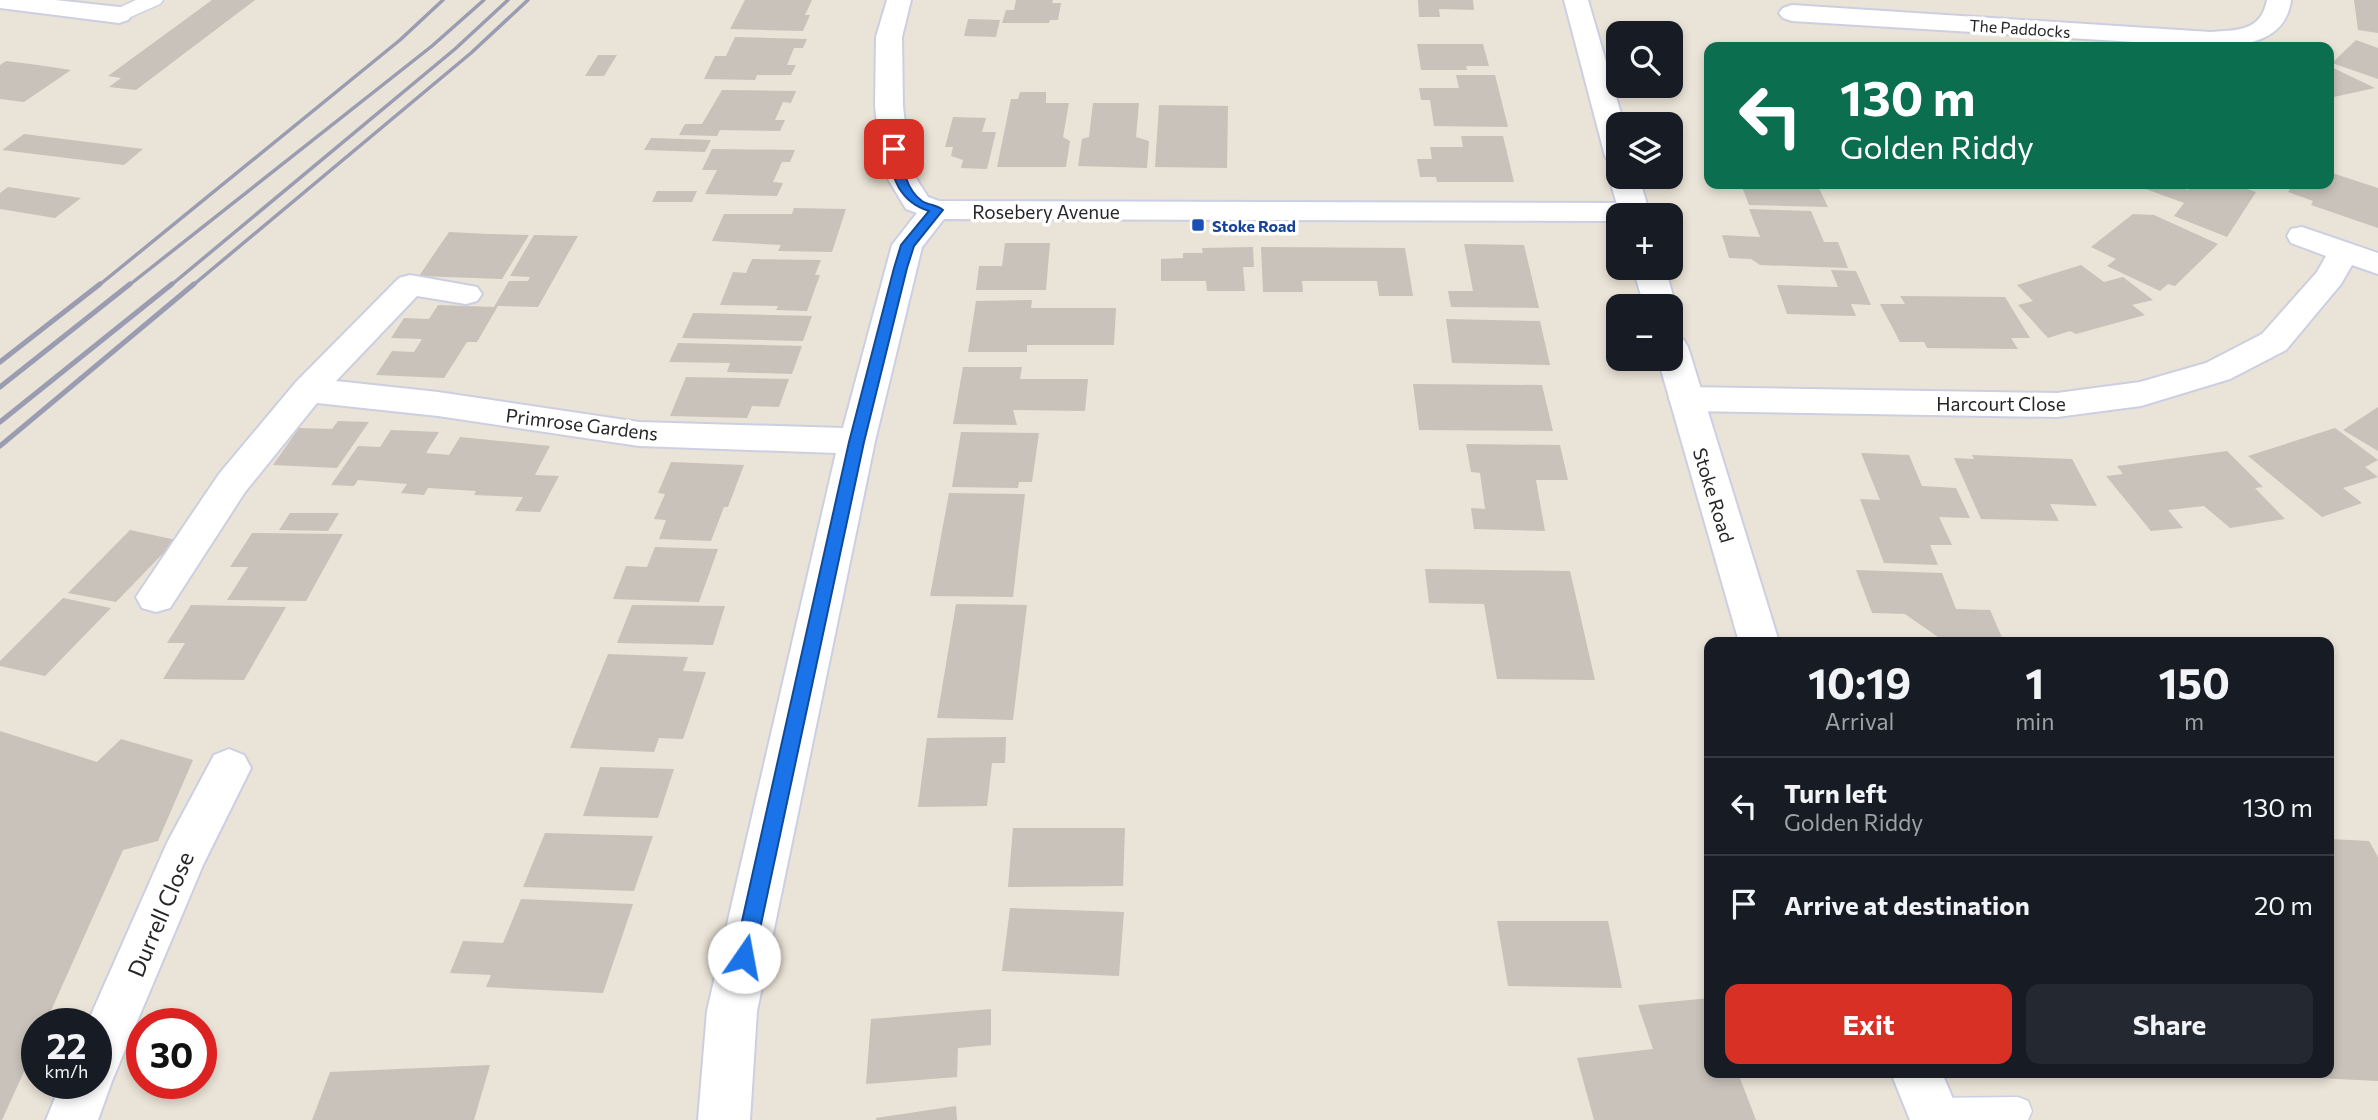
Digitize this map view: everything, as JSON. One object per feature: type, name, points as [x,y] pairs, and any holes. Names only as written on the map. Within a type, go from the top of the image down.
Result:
[{"type":"street","points":[[0,1],[119,15],[153,0]]},
{"type":"street","points":[[724,1120],[732,1012],[857,442],[908,245],[936,210],[917,204],[896,169],[889,106],[889,37],[899,0]]},
{"type":"street","points":[[1576,0],[1607,112]]},
{"type":"street","name":"The Paddocks","points":[[1792,13],[1826,25],[2210,40],[2241,38],[2258,33],[2273,22],[2279,0]]},
{"type":"street","name":"Rosebery Avenue","points":[[936,210],[1606,214]]},
{"type":"street","points":[[2302,236],[2378,264]]},
{"type":"street","name":"Harcourt Close","points":[[1686,399],[2057,405],[2141,394],[2218,371],[2274,342],[2330,277],[2344,252]]},
{"type":"street","points":[[156,597],[232,483],[308,390],[410,285],[466,293]]},
{"type":"street","name":"Stoke Road","points":[[1678,371],[1757,637]]},
{"type":"street","name":"Primrose Gardens","points":[[308,390],[438,404],[639,434],[857,442]]},
{"type":"street","name":"Durrell Close","points":[[112,1024],[183,858],[229,768]]},
{"type":"street","points":[[72,1120],[81,1099]]},
{"type":"lane","points":[[1928,1101],[2018,1111]]},
{"type":"building","points":[[212,0],[255,0],[136,90],[109,87],[121,78],[108,76]]},
{"type":"building","points":[[745,0],[812,0],[805,15],[810,15],[803,31],[730,29]]},
{"type":"building","points":[[1016,0],[1053,0],[1052,3],[1061,3],[1058,20],[1050,20],[1049,23],[1002,23],[1006,10],[1014,10]]},
{"type":"building","points":[[1418,0],[1473,0],[1474,10],[1439,9],[1440,17],[1419,17]]},
{"type":"building","points":[[2354,0],[2378,0],[2378,33],[2358,30]]},
{"type":"building","points":[[968,19],[1000,20],[996,37],[964,36]]},
{"type":"building","points":[[735,37],[807,39],[803,48],[794,48],[787,65],[796,65],[791,75],[757,75],[755,80],[704,79],[715,56],[726,56]]},
{"type":"building","points":[[2356,40],[2378,48],[2378,79],[2334,64]]},
{"type":"building","points":[[1417,44],[1483,44],[1489,66],[1466,66],[1467,70],[1421,70]]},
{"type":"building","points":[[598,55],[617,55],[604,76],[585,76]]},
{"type":"building","points":[[6,61],[71,70],[24,102],[0,99],[0,65]]},
{"type":"building","points":[[2334,68],[2375,88],[2334,97]]},
{"type":"building","points":[[1456,75],[1495,75],[1508,127],[1434,126],[1430,100],[1421,100],[1419,88],[1459,88]]},
{"type":"building","points":[[722,90],[796,91],[791,103],[783,102],[775,120],[785,120],[780,131],[720,130],[717,136],[679,135],[685,124],[702,124]]},
{"type":"building","points":[[1020,92],[1046,92],[1046,103],[1069,103],[1063,137],[1070,141],[1066,167],[997,167],[1011,99],[1018,99]]},
{"type":"building","points":[[1093,103],[1139,103],[1136,137],[1149,141],[1147,168],[1078,166],[1082,139],[1089,137]]},
{"type":"building","points":[[1159,105],[1228,106],[1227,168],[1155,167]]},
{"type":"building","points":[[953,117],[986,118],[982,132],[996,132],[987,169],[961,168],[963,160],[951,156],[953,147],[945,147]]},
{"type":"building","points":[[24,134],[143,149],[124,165],[2,150]]},
{"type":"building","points":[[1461,136],[1503,136],[1514,182],[1437,182],[1436,177],[1420,177],[1417,159],[1432,159],[1430,147],[1463,147]]},
{"type":"building","points":[[651,138],[711,140],[705,152],[644,150]]},
{"type":"building","points":[[712,149],[795,150],[790,162],[782,162],[773,182],[783,183],[777,196],[705,194],[717,170],[702,170]]},
{"type":"building","points":[[2334,174],[2378,188],[2378,228],[2311,205],[2313,201],[2288,192],[2290,189],[2334,189]]},
{"type":"building","points":[[8,187],[81,198],[55,218],[0,209],[0,193]]},
{"type":"building","points":[[1743,189],[1819,189],[1828,207],[1749,205]]},
{"type":"building","points":[[2146,189],[2247,189],[2256,192],[2227,237],[2174,216],[2184,203]]},
{"type":"building","points":[[657,191],[697,191],[692,202],[652,202]]},
{"type":"building","points":[[794,208],[846,209],[832,252],[778,251],[781,245],[712,241],[724,214],[792,214]]},
{"type":"building","points":[[1749,209],[1811,211],[1824,242],[1838,242],[1848,268],[1760,265],[1751,259],[1729,258],[1722,235],[1760,237]]},
{"type":"building","points":[[2133,214],[2154,215],[2218,244],[2175,286],[2168,284],[2160,291],[2107,266],[2116,259],[2091,247]]},
{"type":"building","points":[[449,232],[529,235],[502,279],[419,276]]},
{"type":"building","points":[[534,235],[578,236],[538,307],[498,306],[477,342],[467,342],[444,378],[376,375],[392,351],[414,352],[422,339],[391,338],[404,318],[429,319],[438,305],[494,307],[509,281],[528,281],[530,277],[510,276]]},
{"type":"building","points":[[1005,243],[1050,243],[1046,290],[976,290],[979,266],[1002,266]]},
{"type":"building","points":[[1464,244],[1524,245],[1539,308],[1451,307],[1448,291],[1473,291]]},
{"type":"building","points":[[1253,247],[1254,267],[1243,267],[1245,291],[1207,291],[1206,281],[1161,281],[1161,259],[1183,258],[1183,253],[1203,253],[1202,248]]},
{"type":"building","points":[[1261,247],[1405,248],[1413,296],[1379,296],[1377,281],[1302,281],[1303,292],[1263,292]]},
{"type":"building","points":[[752,259],[821,260],[815,275],[820,275],[807,311],[776,310],[778,306],[720,305],[733,272],[746,273]]},
{"type":"building","points":[[2081,265],[2104,282],[2123,277],[2153,300],[2132,305],[2145,315],[2076,334],[2070,331],[2048,338],[2018,305],[2033,301],[2017,285]]},
{"type":"building","points":[[1831,270],[1856,271],[1871,305],[1851,304],[1856,316],[1787,314],[1777,285],[1838,287]]},
{"type":"building","points":[[1900,296],[2005,297],[2030,338],[2011,338],[2018,349],[1927,348],[1924,342],[1900,342],[1880,304],[1905,304]]},
{"type":"building","points":[[1032,300],[1031,308],[1116,308],[1114,345],[1027,345],[1027,352],[968,352],[976,301]]},
{"type":"building","points":[[693,313],[812,316],[803,341],[682,338]]},
{"type":"building","points":[[1446,319],[1540,321],[1550,365],[1452,363]]},
{"type":"building","points":[[678,343],[802,346],[792,374],[727,372],[730,363],[669,362]]},
{"type":"building","points":[[963,367],[1022,367],[1020,379],[1088,379],[1085,411],[1013,410],[1017,425],[953,424]]},
{"type":"building","points":[[686,377],[789,379],[779,407],[752,406],[747,418],[670,416]]},
{"type":"building","points":[[1413,384],[1542,385],[1553,431],[1419,430]]},
{"type":"building","points":[[2378,407],[2378,451],[2343,430]]},
{"type":"building","points":[[338,421],[369,422],[337,468],[273,465],[299,428],[332,429]]},
{"type":"building","points":[[2335,428],[2378,460],[2365,467],[2378,477],[2343,488],[2362,503],[2322,517],[2248,456]]},
{"type":"building","points":[[391,430],[439,432],[426,453],[449,455],[460,437],[550,446],[535,475],[559,476],[540,512],[515,511],[523,497],[474,495],[476,491],[428,488],[424,495],[401,493],[407,484],[358,480],[354,486],[331,485],[358,446],[380,447]]},
{"type":"building","points":[[961,432],[1039,433],[1032,482],[1019,482],[1018,488],[952,487]]},
{"type":"building","points":[[1466,444],[1560,445],[1568,480],[1536,480],[1545,531],[1474,529],[1471,508],[1485,509],[1480,473],[1471,472]]},
{"type":"building","points":[[2227,451],[2263,487],[2255,488],[2285,519],[2230,528],[2204,506],[2168,510],[2183,528],[2151,531],[2106,476],[2123,474],[2117,466]]},
{"type":"building","points":[[1861,453],[1909,455],[1922,486],[1956,488],[1970,518],[1939,517],[1952,545],[1930,545],[1938,565],[1884,563],[1860,499],[1880,500]]},
{"type":"building","points":[[1972,455],[2072,459],[2097,506],[2050,504],[2059,521],[1981,519],[1954,458],[1974,459]]},
{"type":"building","points":[[671,462],[744,465],[711,541],[659,539],[666,520],[654,519],[665,494],[658,493]]},
{"type":"building","points":[[949,493],[1025,494],[1013,597],[930,596]]},
{"type":"building","points":[[290,513],[339,513],[328,531],[279,530]]},
{"type":"building","points":[[130,530],[176,540],[116,602],[68,593]]},
{"type":"building","points":[[252,533],[343,534],[306,601],[227,600],[248,567],[230,567]]},
{"type":"building","points":[[655,547],[718,549],[699,602],[613,599],[626,566],[647,567]]},
{"type":"building","points":[[1425,569],[1570,571],[1595,680],[1497,679],[1484,604],[1429,603]]},
{"type":"building","points":[[1856,570],[1942,573],[1956,609],[1990,610],[2002,637],[1938,637],[1905,614],[1872,613]]},
{"type":"building","points":[[63,598],[111,608],[45,676],[0,666],[0,661]]},
{"type":"building","points":[[956,604],[1027,605],[1013,720],[937,718]]},
{"type":"building","points":[[191,605],[286,607],[244,680],[163,679],[185,643],[167,643]]},
{"type":"building","points":[[632,605],[725,606],[713,645],[617,643]]},
{"type":"building","points":[[608,654],[688,657],[683,671],[706,672],[683,739],[659,738],[654,752],[570,748]]},
{"type":"building","points":[[0,731],[97,762],[121,739],[193,760],[158,841],[123,850],[52,1008],[21,1008],[21,1078],[0,1120]]},
{"type":"building","points":[[1006,737],[1005,763],[992,763],[987,806],[918,807],[927,738]]},
{"type":"building","points":[[600,767],[674,769],[658,818],[583,816]]},
{"type":"building","points":[[1013,828],[1125,828],[1123,886],[1008,887]]},
{"type":"building","points":[[545,833],[653,836],[634,891],[523,887]]},
{"type":"building","points":[[2334,839],[2369,841],[2378,857],[2378,1081],[2318,1078],[2334,1078]]},
{"type":"building","points":[[521,899],[633,904],[603,993],[486,987],[491,975],[450,973],[463,941],[503,943]]},
{"type":"building","points":[[1010,908],[1124,912],[1119,976],[1002,971]]},
{"type":"building","points":[[1497,921],[1608,921],[1622,988],[1508,986]]},
{"type":"building","points":[[1704,999],[1704,1078],[1740,1078],[1756,1120],[1594,1120],[1577,1058],[1653,1049],[1638,1005]]},
{"type":"building","points":[[991,1009],[991,1045],[958,1048],[957,1077],[866,1084],[871,1019]]},
{"type":"building","points":[[490,1065],[474,1120],[312,1120],[330,1072]]},
{"type":"building","points":[[956,1106],[957,1120],[876,1120],[876,1118]]},
{"type":"railway","points":[[98,286],[400,40],[443,0]]},
{"type":"railway","points":[[128,286],[432,46],[484,0]]},
{"type":"railway","points":[[170,286],[455,49],[508,0]]},
{"type":"railway","points":[[192,286],[471,53],[528,0]]},
{"type":"railway","points":[[0,362],[100,284]]},
{"type":"railway","points":[[0,387],[130,284]]},
{"type":"railway","points":[[0,422],[172,284]]},
{"type":"railway","points":[[0,446],[194,284]]},
{"type":"place","name":"Stoke Road","points":[[1198,225]]},
{"type":"route","points":[[744,957],[857,442],[901,268],[908,245],[936,210],[917,204],[906,189],[896,169],[894,149]]}]
